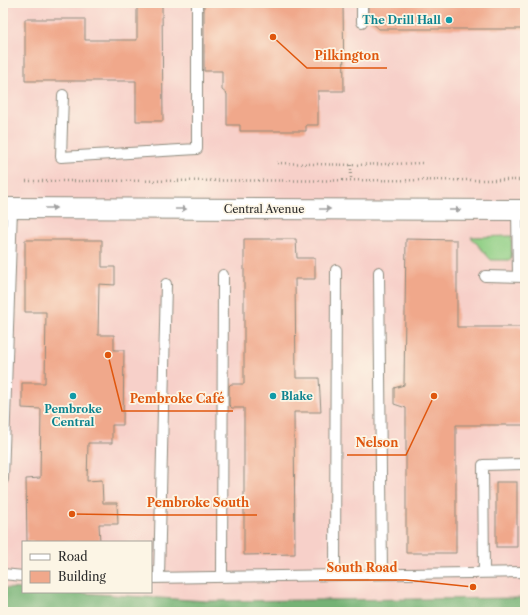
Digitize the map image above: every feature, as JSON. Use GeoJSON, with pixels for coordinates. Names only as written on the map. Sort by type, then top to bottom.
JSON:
{"type":"FeatureCollection","features":[{"type":"Feature","properties":{"kind":"street","name":"Central Avenue"},"geometry":{"type":"LineString","coordinates":[[7,208],[521,210]]}},
{"type":"Feature","properties":{"kind":"lane"},"geometry":{"type":"LineString","coordinates":[[63,95],[61,157],[197,149],[197,3]]}},
{"type":"Feature","properties":{"kind":"lane"},"geometry":{"type":"LineString","coordinates":[[362,3],[362,22]]}},
{"type":"Feature","properties":{"kind":"lane"},"geometry":{"type":"LineString","coordinates":[[3,479],[7,208]]}},
{"type":"Feature","properties":{"kind":"lane"},"geometry":{"type":"LineString","coordinates":[[485,276],[522,276],[521,210]]}},
{"type":"Feature","properties":{"kind":"lane"},"geometry":{"type":"LineString","coordinates":[[335,575],[336,270]]}},
{"type":"Feature","properties":{"kind":"lane"},"geometry":{"type":"LineString","coordinates":[[379,272],[382,574]]}},
{"type":"Feature","properties":{"kind":"lane"},"geometry":{"type":"LineString","coordinates":[[222,576],[223,275]]}},
{"type":"Feature","properties":{"kind":"lane"},"geometry":{"type":"LineString","coordinates":[[166,284],[155,578],[525,572]]}},
{"type":"Feature","properties":{"kind":"lane"},"geometry":{"type":"LineString","coordinates":[[484,572],[483,465],[525,464]]}},
{"type":"Feature","properties":{"kind":"lane"},"geometry":{"type":"LineString","coordinates":[[3,574],[22,576]]}},
{"type":"Feature","properties":{"kind":"path"},"geometry":{"type":"LineString","coordinates":[[277,163],[351,165],[424,163]]}},
{"type":"Feature","properties":{"kind":"path"},"geometry":{"type":"LineString","coordinates":[[351,165],[351,180]]}},
{"type":"Feature","properties":{"kind":"path"},"geometry":{"type":"LineString","coordinates":[[26,181],[525,180]]}},
{"type":"Feature","properties":{"kind":"shaded area"},"geometry":{"type":"Polygon","coordinates":[[[3,3],[525,3],[525,612],[3,612],[3,3]]]}},
{"type":"Feature","properties":{"kind":"green space"},"geometry":{"type":"Polygon","coordinates":[[[512,236],[511,260],[491,260],[471,237],[512,236]]]}},
{"type":"Feature","properties":{"kind":"green space"},"geometry":{"type":"Polygon","coordinates":[[[3,588],[22,589],[22,593],[82,593],[207,601],[525,598],[525,612],[3,612],[3,588]]]}},
{"type":"Feature","properties":{"kind":"building"},"geometry":{"type":"Polygon","coordinates":[[[137,3],[162,3],[163,121],[136,121],[136,81],[25,81],[25,19],[85,19],[85,40],[137,40],[137,3]]]}},
{"type":"Feature","properties":{"kind":"building"},"geometry":{"type":"Polygon","coordinates":[[[204,3],[343,3],[344,91],[318,91],[318,125],[306,125],[306,131],[240,131],[240,125],[227,125],[227,94],[222,90],[222,71],[204,71],[204,3]]]}},
{"type":"Feature","properties":{"kind":"building","name":"The Drill Hall"},"geometry":{"type":"Polygon","coordinates":[[[368,3],[525,3],[525,29],[379,29],[368,19],[368,3]]]}},
{"type":"Feature","properties":{"kind":"building","name":"Blake"},"geometry":{"type":"Polygon","coordinates":[[[244,239],[296,239],[297,258],[315,258],[315,279],[295,279],[296,378],[319,378],[321,412],[294,412],[295,554],[244,555],[244,408],[232,408],[229,405],[229,386],[231,384],[244,384],[244,239]]]}},
{"type":"Feature","properties":{"kind":"building"},"geometry":{"type":"Polygon","coordinates":[[[406,239],[457,240],[457,327],[525,327],[525,425],[456,425],[456,553],[406,553],[406,408],[394,404],[394,388],[404,385],[406,239]]]}},
{"type":"Feature","properties":{"kind":"building"},"geometry":{"type":"Polygon","coordinates":[[[25,240],[102,240],[102,267],[115,267],[115,285],[99,284],[98,335],[114,335],[114,350],[124,350],[123,425],[112,425],[112,443],[88,443],[87,481],[102,480],[103,503],[117,503],[118,524],[99,524],[100,541],[27,541],[26,479],[40,478],[41,409],[22,408],[22,383],[45,383],[46,312],[25,312],[25,240]]]}},
{"type":"Feature","properties":{"kind":"building"},"geometry":{"type":"Polygon","coordinates":[[[496,482],[517,482],[517,547],[496,547],[496,482]]]}},
{"type":"Feature","properties":{"kind":"place","name":"The Drill Hall"},"geometry":{"type":"Point","coordinates":[449,20]}},
{"type":"Feature","properties":{"kind":"place","name":"Pilkington"},"geometry":{"type":"Point","coordinates":[273,37]}},
{"type":"Feature","properties":{"kind":"place","name":"Pembroke Café"},"geometry":{"type":"Point","coordinates":[108,355]}},
{"type":"Feature","properties":{"kind":"place","name":"Pembroke Central"},"geometry":{"type":"Point","coordinates":[73,396]}},
{"type":"Feature","properties":{"kind":"place","name":"Blake"},"geometry":{"type":"Point","coordinates":[273,396]}},
{"type":"Feature","properties":{"kind":"place","name":"Nelson"},"geometry":{"type":"Point","coordinates":[434,396]}},
{"type":"Feature","properties":{"kind":"place","name":"Pembroke South"},"geometry":{"type":"Point","coordinates":[72,514]}},
{"type":"Feature","properties":{"kind":"place","name":"South Road"},"geometry":{"type":"Point","coordinates":[473,587]}}]}
